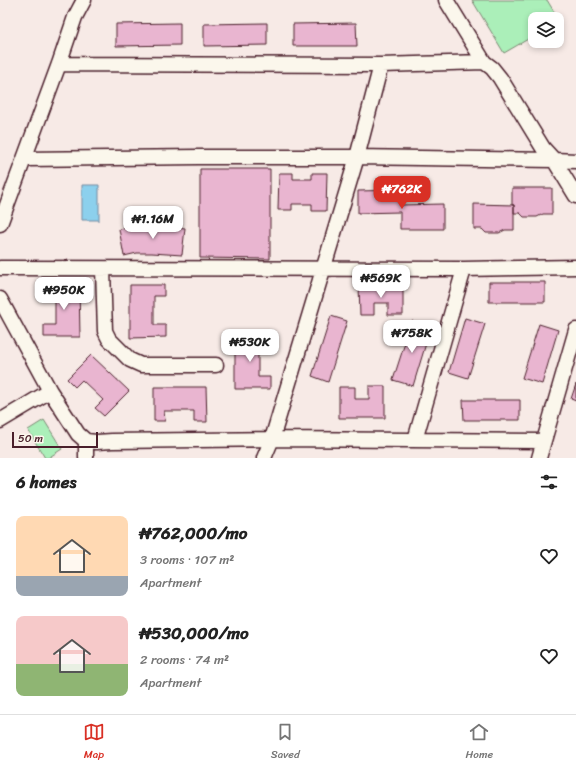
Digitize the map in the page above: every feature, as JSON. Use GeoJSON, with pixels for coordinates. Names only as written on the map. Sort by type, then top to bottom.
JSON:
{"type":"FeatureCollection","features":[{"type":"Feature","properties":{"kind":"street"},"geometry":{"type":"LineString","coordinates":[[0,224],[25,159],[75,17],[84,0]]}},
{"type":"Feature","properties":{"kind":"street"},"geometry":{"type":"LineString","coordinates":[[446,0],[484,62],[492,68],[500,78],[543,148],[554,160],[576,196]]}},
{"type":"Feature","properties":{"kind":"street"},"geometry":{"type":"LineString","coordinates":[[59,64],[381,65],[484,62]]}},
{"type":"Feature","properties":{"kind":"street"},"geometry":{"type":"LineString","coordinates":[[264,458],[272,439],[324,269],[357,157],[381,65]]}},
{"type":"Feature","properties":{"kind":"street"},"geometry":{"type":"LineString","coordinates":[[25,159],[357,157],[576,161]]}},
{"type":"Feature","properties":{"kind":"street"},"geometry":{"type":"LineString","coordinates":[[0,268],[576,268]]}},
{"type":"Feature","properties":{"kind":"street"},"geometry":{"type":"LineString","coordinates":[[103,269],[105,331],[109,339],[130,360],[141,365],[216,365]]}},
{"type":"Feature","properties":{"kind":"street"},"geometry":{"type":"LineString","coordinates":[[414,440],[464,269]]}},
{"type":"Feature","properties":{"kind":"street"},"geometry":{"type":"LineString","coordinates":[[0,299],[50,391],[78,434],[86,441],[272,439],[543,441]]}},
{"type":"Feature","properties":{"kind":"street"},"geometry":{"type":"LineString","coordinates":[[539,458],[576,330]]}},
{"type":"Feature","properties":{"kind":"street"},"geometry":{"type":"LineString","coordinates":[[0,421],[50,391]]}},
{"type":"Feature","properties":{"kind":"street"},"geometry":{"type":"LineString","coordinates":[[86,441],[86,458]]}},
{"type":"Feature","properties":{"kind":"green space"},"geometry":{"type":"Polygon","coordinates":[[[472,0],[547,0],[554,12],[528,12],[528,39],[504,53],[472,0]]]}},
{"type":"Feature","properties":{"kind":"green space"},"geometry":{"type":"Polygon","coordinates":[[[44,420],[62,449],[48,458],[45,458],[28,430],[44,420]]]}},
{"type":"Feature","properties":{"kind":"water"},"geometry":{"type":"Polygon","coordinates":[[[82,185],[99,185],[99,220],[82,220],[82,185]]]}},
{"type":"Feature","properties":{"kind":"building"},"geometry":{"type":"Polygon","coordinates":[[[180,23],[180,45],[116,46],[116,24],[180,23]]]}},
{"type":"Feature","properties":{"kind":"building"},"geometry":{"type":"Polygon","coordinates":[[[267,23],[267,45],[204,46],[204,24],[267,23]]]}},
{"type":"Feature","properties":{"kind":"building"},"geometry":{"type":"Polygon","coordinates":[[[356,23],[357,46],[293,46],[293,24],[356,23]]]}},
{"type":"Feature","properties":{"kind":"building"},"geometry":{"type":"Polygon","coordinates":[[[200,169],[270,169],[270,259],[200,258],[200,169]]]}},
{"type":"Feature","properties":{"kind":"building"},"geometry":{"type":"Polygon","coordinates":[[[279,173],[293,173],[293,179],[312,179],[312,173],[327,173],[326,211],[312,211],[312,204],[292,204],[292,210],[278,210],[279,173]]]}},
{"type":"Feature","properties":{"kind":"building"},"geometry":{"type":"Polygon","coordinates":[[[512,188],[552,188],[552,214],[543,214],[537,217],[524,217],[520,213],[514,213],[514,205],[512,205],[512,188]]]}},
{"type":"Feature","properties":{"kind":"building"},"geometry":{"type":"Polygon","coordinates":[[[400,190],[400,205],[443,204],[443,229],[400,229],[400,212],[358,213],[358,191],[400,190]]]}},
{"type":"Feature","properties":{"kind":"building"},"geometry":{"type":"Polygon","coordinates":[[[474,204],[514,205],[514,230],[505,230],[499,233],[486,233],[482,229],[474,229],[474,204]]]}},
{"type":"Feature","properties":{"kind":"building"},"geometry":{"type":"Polygon","coordinates":[[[143,223],[158,223],[158,225],[185,228],[182,255],[137,253],[124,256],[119,229],[143,226],[143,223]]]}},
{"type":"Feature","properties":{"kind":"building"},"geometry":{"type":"Polygon","coordinates":[[[489,282],[545,282],[545,302],[489,302],[489,282]]]}},
{"type":"Feature","properties":{"kind":"building"},"geometry":{"type":"Polygon","coordinates":[[[79,284],[80,337],[44,337],[44,325],[55,325],[55,296],[45,296],[45,285],[79,284]]]}},
{"type":"Feature","properties":{"kind":"building"},"geometry":{"type":"Polygon","coordinates":[[[130,285],[164,285],[164,296],[154,296],[154,325],[166,325],[166,337],[130,338],[130,285]]]}},
{"type":"Feature","properties":{"kind":"building"},"geometry":{"type":"Polygon","coordinates":[[[403,285],[403,315],[388,315],[388,303],[374,303],[374,315],[360,315],[359,286],[403,285]]]}},
{"type":"Feature","properties":{"kind":"building"},"geometry":{"type":"Polygon","coordinates":[[[331,316],[347,321],[328,382],[312,376],[331,316]]]}},
{"type":"Feature","properties":{"kind":"building"},"geometry":{"type":"Polygon","coordinates":[[[465,318],[485,324],[468,378],[449,372],[465,318]]]}},
{"type":"Feature","properties":{"kind":"building"},"geometry":{"type":"Polygon","coordinates":[[[412,321],[431,327],[413,386],[393,380],[412,321]]]}},
{"type":"Feature","properties":{"kind":"building"},"geometry":{"type":"Polygon","coordinates":[[[539,324],[558,330],[542,384],[522,378],[539,324]]]}},
{"type":"Feature","properties":{"kind":"building"},"geometry":{"type":"Polygon","coordinates":[[[235,336],[268,336],[268,348],[258,348],[258,377],[270,377],[270,389],[235,389],[235,336]]]}},
{"type":"Feature","properties":{"kind":"building"},"geometry":{"type":"Polygon","coordinates":[[[91,355],[129,391],[104,416],[95,408],[103,400],[82,380],[75,387],[67,379],[91,355]]]}},
{"type":"Feature","properties":{"kind":"building"},"geometry":{"type":"Polygon","coordinates":[[[576,384],[576,401],[571,399],[576,384]]]}},
{"type":"Feature","properties":{"kind":"building"},"geometry":{"type":"Polygon","coordinates":[[[369,386],[385,386],[385,418],[339,418],[339,387],[355,387],[355,399],[369,399],[369,386]]]}},
{"type":"Feature","properties":{"kind":"building"},"geometry":{"type":"Polygon","coordinates":[[[154,387],[206,387],[207,422],[194,422],[194,411],[164,411],[165,421],[154,421],[154,387]]]}},
{"type":"Feature","properties":{"kind":"building"},"geometry":{"type":"Polygon","coordinates":[[[463,400],[520,400],[520,420],[464,420],[463,400]]]}}]}
